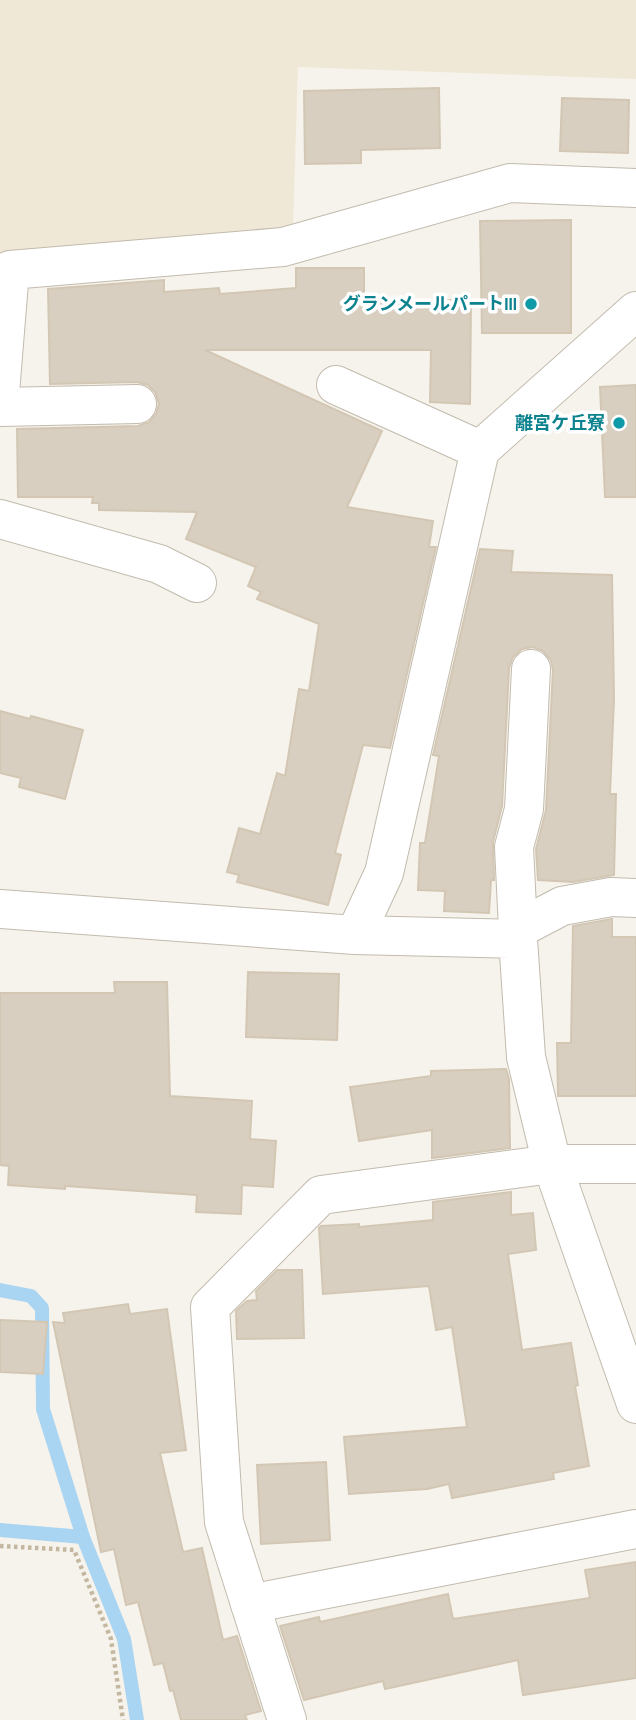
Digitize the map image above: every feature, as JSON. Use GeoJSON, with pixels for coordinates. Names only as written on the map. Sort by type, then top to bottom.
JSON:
{"type":"FeatureCollection","features":[{"type":"Feature","properties":{"kind":"street"},"geometry":{"type":"LineString","coordinates":[[0,393],[10,270],[283,247],[510,183],[636,188]]}},
{"type":"Feature","properties":{"kind":"street"},"geometry":{"type":"LineString","coordinates":[[355,935],[384,873],[480,450],[636,311]]}},
{"type":"Feature","properties":{"kind":"street"},"geometry":{"type":"LineString","coordinates":[[336,385],[480,450]]}},
{"type":"Feature","properties":{"kind":"street"},"geometry":{"type":"LineString","coordinates":[[0,407],[137,404]]}},
{"type":"Feature","properties":{"kind":"street"},"geometry":{"type":"LineString","coordinates":[[0,519],[159,564],[197,583]]}},
{"type":"Feature","properties":{"kind":"street"},"geometry":{"type":"LineString","coordinates":[[531,669],[524,808],[514,847],[526,1057],[552,1164],[636,1404]]}},
{"type":"Feature","properties":{"kind":"street"},"geometry":{"type":"LineString","coordinates":[[0,909],[355,935],[518,934],[562,906],[611,898],[636,898]]}},
{"type":"Feature","properties":{"kind":"street"},"geometry":{"type":"LineString","coordinates":[[287,1720],[225,1522],[210,1307],[321,1195],[552,1164],[636,1164]]}},
{"type":"Feature","properties":{"kind":"street"},"geometry":{"type":"LineString","coordinates":[[250,1604],[636,1529]]}},
{"type":"Feature","properties":{"kind":"path"},"geometry":{"type":"LineString","coordinates":[[0,1546],[74,1550],[111,1639],[123,1720]]}},
{"type":"Feature","properties":{"kind":"shaded area"},"geometry":{"type":"Polygon","coordinates":[[[0,0],[636,0],[636,79],[298,67],[293,226],[0,258],[0,0]]]}},
{"type":"Feature","properties":{"kind":"building"},"geometry":{"type":"Polygon","coordinates":[[[439,88],[440,148],[361,150],[361,163],[305,164],[304,91],[439,88]]]}},
{"type":"Feature","properties":{"kind":"building"},"geometry":{"type":"Polygon","coordinates":[[[562,98],[629,100],[628,153],[560,151],[562,98]]]}},
{"type":"Feature","properties":{"kind":"building","name":"グランメールパートIII"},"geometry":{"type":"Polygon","coordinates":[[[571,220],[571,333],[482,333],[480,221],[571,220]]]}},
{"type":"Feature","properties":{"kind":"building"},"geometry":{"type":"Polygon","coordinates":[[[296,268],[364,268],[364,300],[471,300],[470,404],[430,402],[431,350],[205,350],[382,431],[347,507],[433,521],[429,547],[436,547],[390,748],[363,745],[335,853],[341,855],[328,905],[237,882],[239,875],[227,872],[239,828],[260,834],[277,773],[285,776],[299,689],[309,691],[319,624],[257,599],[261,592],[248,586],[256,567],[186,539],[197,512],[99,510],[99,503],[92,503],[93,497],[18,497],[17,429],[138,426],[149,422],[156,414],[159,404],[155,392],[148,385],[137,382],[50,384],[48,289],[164,280],[164,292],[219,288],[220,294],[296,288],[296,268]]]}},
{"type":"Feature","properties":{"kind":"building","name":"離宮ケ丘寮"},"geometry":{"type":"Polygon","coordinates":[[[636,385],[636,497],[605,497],[600,387],[636,385]]]}},
{"type":"Feature","properties":{"kind":"building"},"geometry":{"type":"Polygon","coordinates":[[[480,549],[513,551],[511,572],[612,575],[614,699],[610,794],[616,794],[614,875],[573,882],[538,880],[536,849],[546,810],[553,670],[551,660],[543,651],[533,647],[522,649],[513,657],[509,668],[502,806],[493,842],[494,880],[491,880],[489,913],[444,911],[445,891],[418,890],[420,843],[425,843],[439,756],[433,755],[480,549]]]}},
{"type":"Feature","properties":{"kind":"building"},"geometry":{"type":"Polygon","coordinates":[[[0,711],[83,730],[65,799],[19,787],[21,778],[0,773],[0,711]]]}},
{"type":"Feature","properties":{"kind":"building"},"geometry":{"type":"Polygon","coordinates":[[[612,919],[612,937],[636,937],[636,1096],[558,1096],[557,1043],[571,1043],[573,926],[612,919]]]}},
{"type":"Feature","properties":{"kind":"building"},"geometry":{"type":"Polygon","coordinates":[[[248,972],[339,974],[337,1040],[246,1037],[248,972]]]}},
{"type":"Feature","properties":{"kind":"building"},"geometry":{"type":"Polygon","coordinates":[[[114,982],[167,982],[170,1096],[252,1101],[250,1139],[276,1141],[273,1187],[242,1185],[241,1214],[196,1212],[197,1195],[8,1185],[9,1166],[0,1165],[0,993],[115,993],[114,982]]]}},
{"type":"Feature","properties":{"kind":"building"},"geometry":{"type":"Polygon","coordinates":[[[506,1069],[509,1079],[510,1148],[432,1158],[432,1130],[359,1141],[350,1087],[431,1076],[431,1071],[506,1069]]]}},
{"type":"Feature","properties":{"kind":"building"},"geometry":{"type":"Polygon","coordinates":[[[511,1192],[511,1215],[533,1213],[536,1250],[508,1254],[522,1350],[571,1343],[578,1385],[575,1386],[589,1466],[553,1473],[554,1479],[452,1498],[449,1484],[427,1489],[349,1494],[344,1437],[467,1427],[452,1327],[436,1330],[429,1286],[323,1294],[319,1228],[433,1220],[433,1202],[511,1192]]]}},
{"type":"Feature","properties":{"kind":"building"},"geometry":{"type":"Polygon","coordinates":[[[277,1270],[302,1270],[304,1338],[237,1339],[236,1311],[247,1301],[257,1300],[256,1291],[277,1270]]]}},
{"type":"Feature","properties":{"kind":"building"},"geometry":{"type":"Polygon","coordinates":[[[128,1304],[130,1314],[167,1309],[186,1450],[160,1453],[183,1552],[202,1548],[223,1640],[237,1636],[261,1711],[245,1715],[247,1720],[181,1720],[163,1663],[154,1665],[138,1602],[126,1605],[114,1549],[101,1552],[53,1322],[65,1323],[63,1313],[128,1304]]]}},
{"type":"Feature","properties":{"kind":"building"},"geometry":{"type":"Polygon","coordinates":[[[0,1320],[47,1322],[43,1374],[0,1372],[0,1320]]]}},
{"type":"Feature","properties":{"kind":"building"},"geometry":{"type":"Polygon","coordinates":[[[326,1462],[330,1540],[261,1544],[257,1465],[326,1462]]]}},
{"type":"Feature","properties":{"kind":"building"},"geometry":{"type":"Polygon","coordinates":[[[636,1562],[636,1678],[523,1695],[518,1660],[385,1689],[383,1681],[304,1700],[280,1626],[319,1617],[320,1622],[448,1594],[453,1619],[590,1598],[585,1570],[636,1562]]]}},
{"type":"Feature","properties":{"kind":"waterway"},"geometry":{"type":"LineString","coordinates":[[0,1290],[31,1296],[42,1308],[43,1409],[83,1537],[124,1639],[137,1720]]}},
{"type":"Feature","properties":{"kind":"waterway"},"geometry":{"type":"LineString","coordinates":[[0,1530],[83,1537]]}},
{"type":"Feature","properties":{"kind":"place","name":"グランメールパートIII"},"geometry":{"type":"Point","coordinates":[531,304]}},
{"type":"Feature","properties":{"kind":"place","name":"離宮ケ丘寮"},"geometry":{"type":"Point","coordinates":[619,423]}}]}
